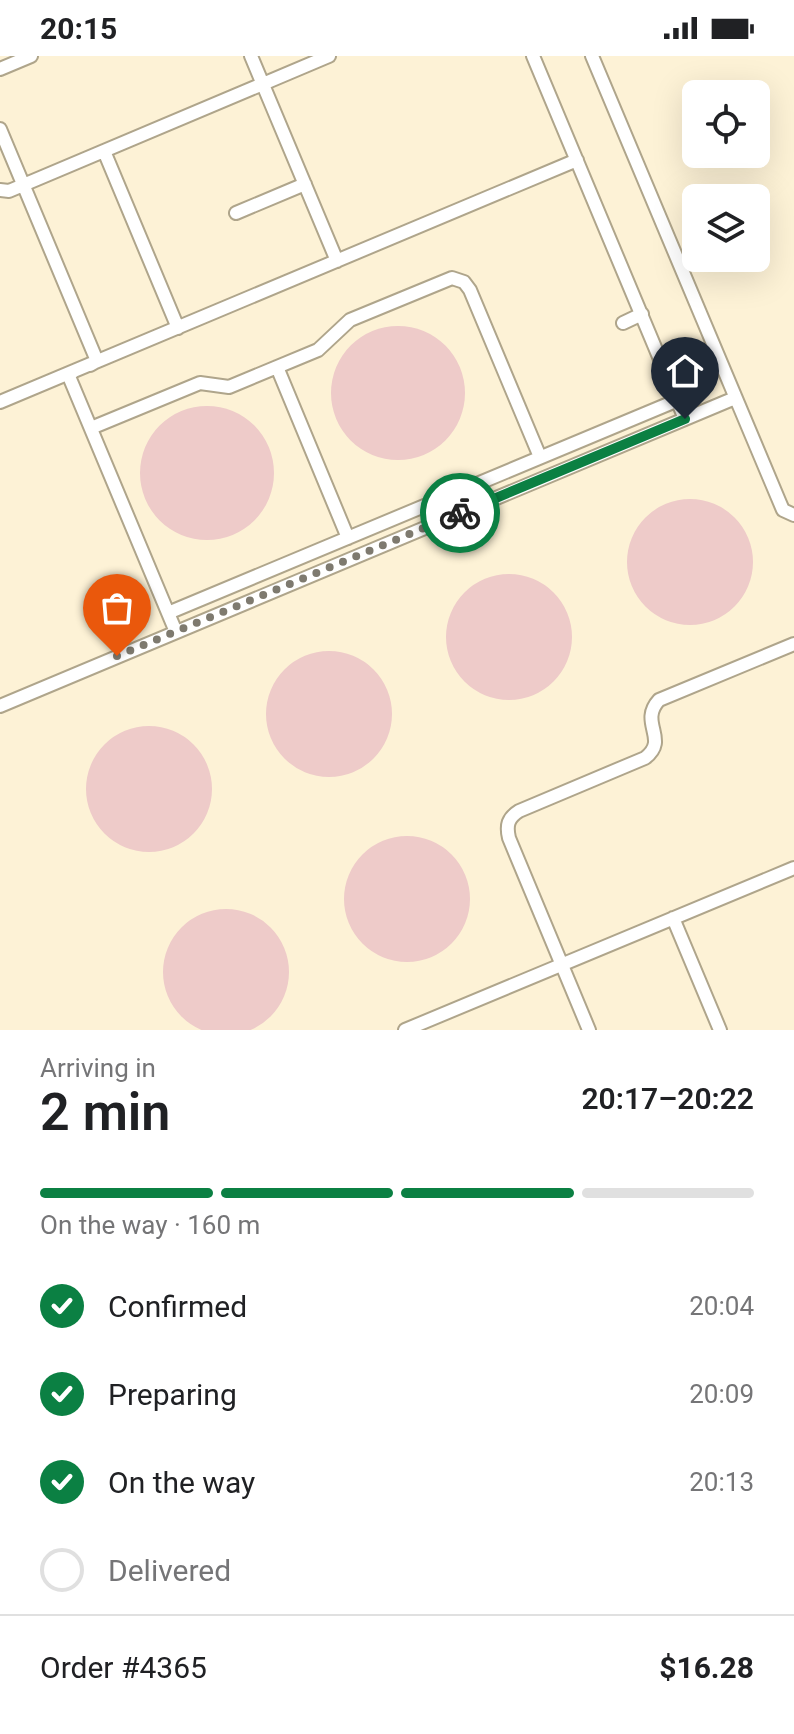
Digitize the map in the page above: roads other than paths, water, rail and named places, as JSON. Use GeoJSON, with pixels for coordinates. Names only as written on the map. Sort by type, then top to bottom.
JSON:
{"type":"FeatureCollection","features":[{"type":"Feature","properties":{"kind":"lane"},"geometry":{"type":"LineString","coordinates":[[0,69],[31,56]]}},
{"type":"Feature","properties":{"kind":"lane"},"geometry":{"type":"LineString","coordinates":[[251,56],[337,261]]}},
{"type":"Feature","properties":{"kind":"lane"},"geometry":{"type":"LineString","coordinates":[[0,190],[9,191],[329,56]]}},
{"type":"Feature","properties":{"kind":"lane"},"geometry":{"type":"LineString","coordinates":[[533,56],[685,419]]}},
{"type":"Feature","properties":{"kind":"lane"},"geometry":{"type":"LineString","coordinates":[[592,56],[783,510],[794,515]]}},
{"type":"Feature","properties":{"kind":"lane"},"geometry":{"type":"LineString","coordinates":[[0,129],[97,361],[68,374],[176,632]]}},
{"type":"Feature","properties":{"kind":"lane"},"geometry":{"type":"LineString","coordinates":[[104,151],[178,328]]}},
{"type":"Feature","properties":{"kind":"lane"},"geometry":{"type":"LineString","coordinates":[[0,402],[577,160]]}},
{"type":"Feature","properties":{"kind":"lane"},"geometry":{"type":"LineString","coordinates":[[236,213],[305,184]]}},
{"type":"Feature","properties":{"kind":"lane"},"geometry":{"type":"LineString","coordinates":[[91,428],[200,383],[229,387],[318,350],[350,320],[456,278],[470,290],[540,457]]}},
{"type":"Feature","properties":{"kind":"lane"},"geometry":{"type":"LineString","coordinates":[[623,323],[642,314]]}},
{"type":"Feature","properties":{"kind":"lane"},"geometry":{"type":"LineString","coordinates":[[277,367],[348,538]]}},
{"type":"Feature","properties":{"kind":"lane"},"geometry":{"type":"LineString","coordinates":[[0,706],[735,398]]}},
{"type":"Feature","properties":{"kind":"lane"},"geometry":{"type":"LineString","coordinates":[[168,613],[678,400]]}},
{"type":"Feature","properties":{"kind":"lane"},"geometry":{"type":"LineString","coordinates":[[589,1030],[509,838],[508,822],[511,816],[645,758],[655,748],[650,716],[659,700],[794,644]]}},
{"type":"Feature","properties":{"kind":"lane"},"geometry":{"type":"LineString","coordinates":[[405,1030],[794,868]]}},
{"type":"Feature","properties":{"kind":"lane"},"geometry":{"type":"LineString","coordinates":[[673,918],[720,1030]]}}]}
